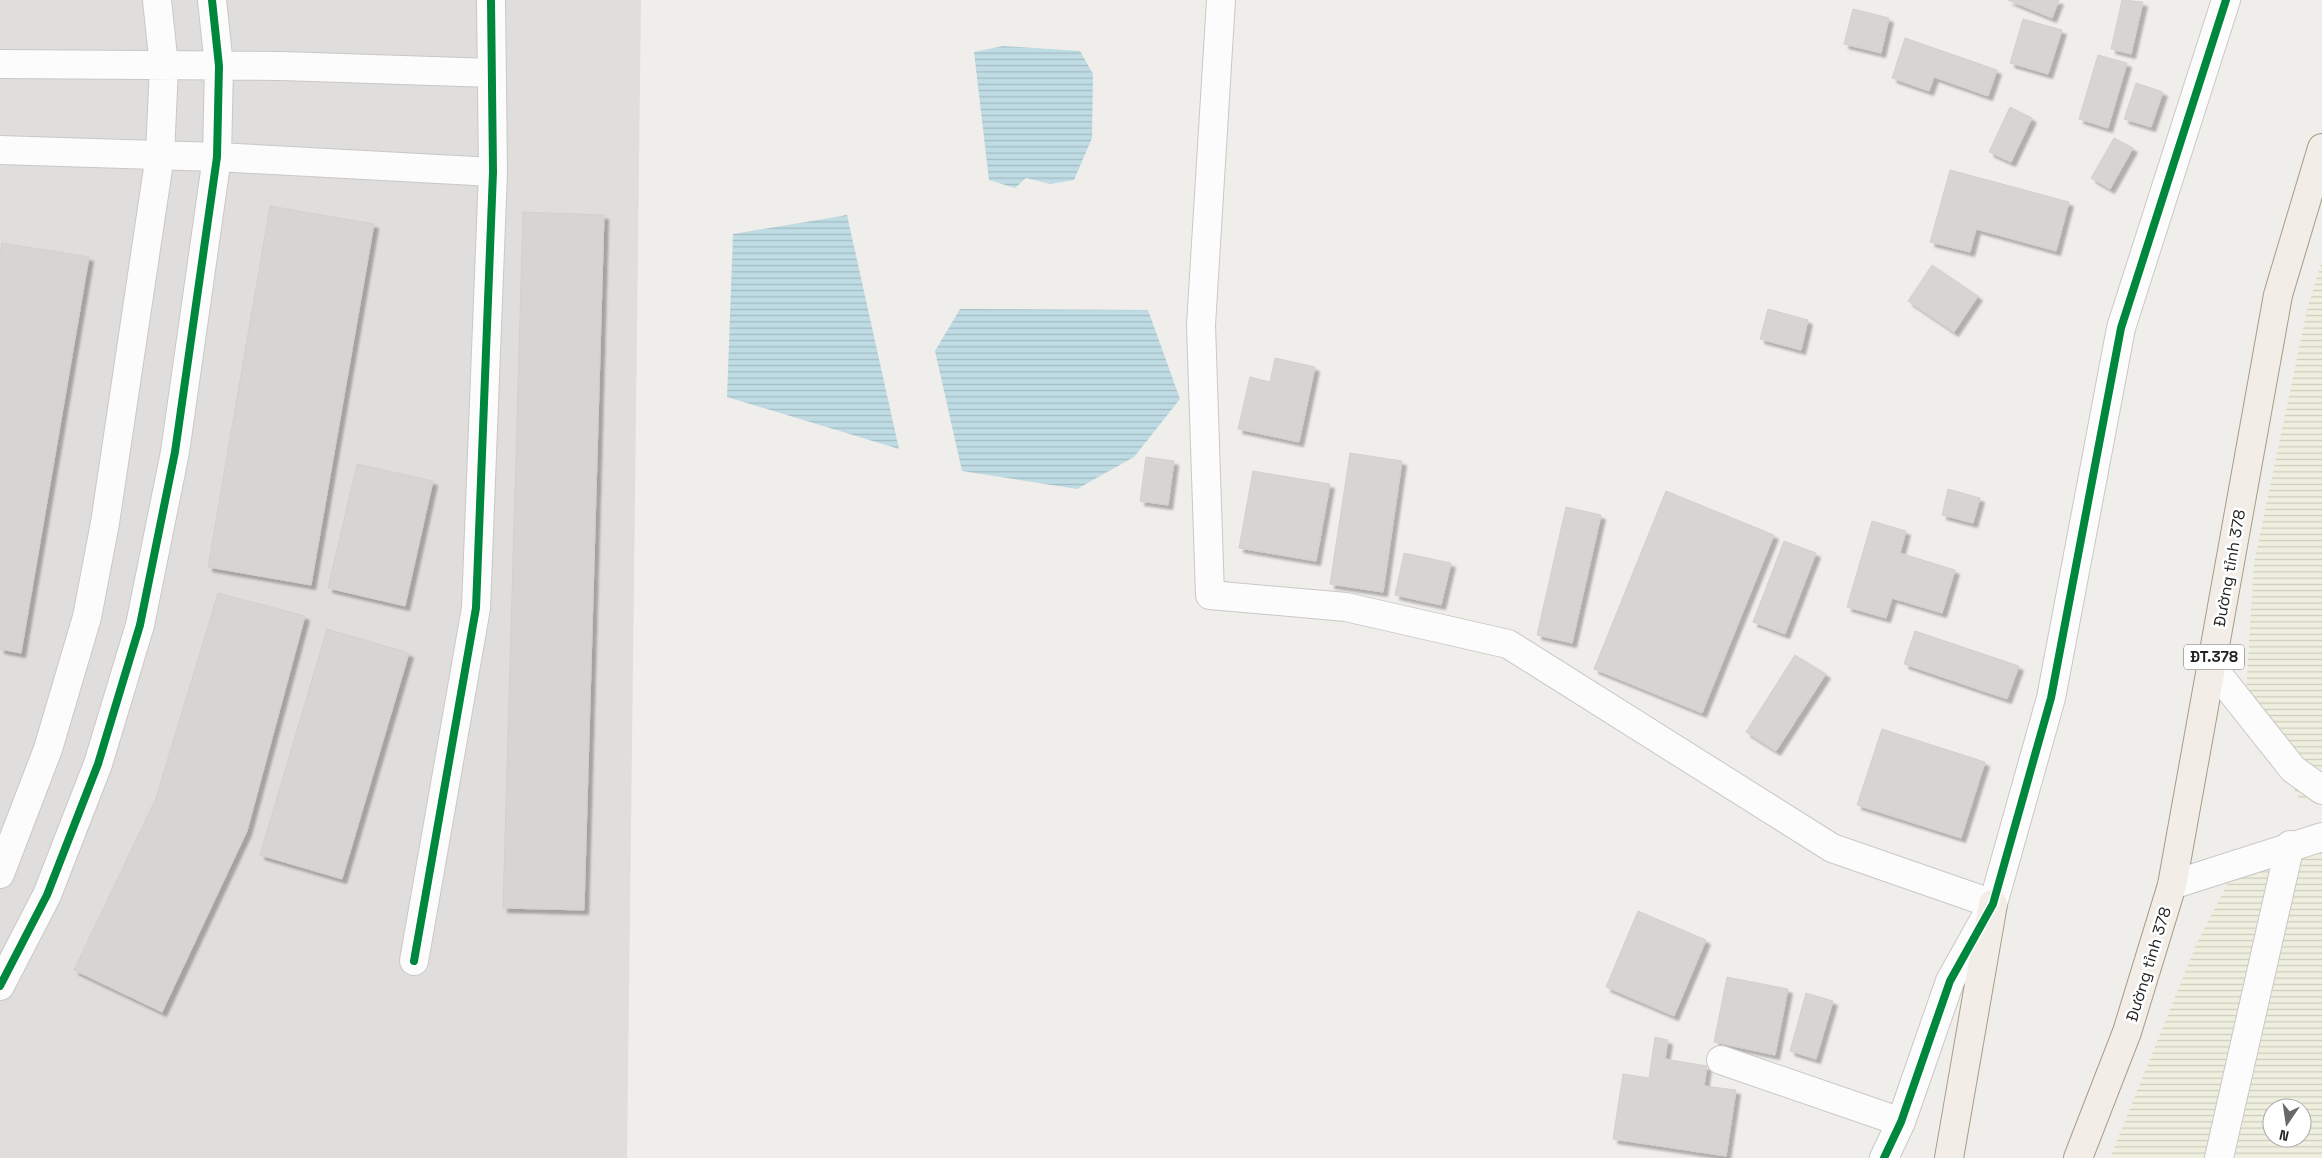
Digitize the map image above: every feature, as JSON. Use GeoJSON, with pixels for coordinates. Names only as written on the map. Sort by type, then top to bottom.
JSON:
{"type":"FeatureCollection","features":[{"type":"Feature","properties":{"kind":"main road","name":"Đường tỉnh 378"},"geometry":{"type":"LineString","coordinates":[[2078,1158],[2127,1032],[2172,885],[2278,295],[2322,148]]}},
{"type":"Feature","properties":{"kind":"main road"},"geometry":{"type":"LineString","coordinates":[[1949,1158],[1993,904]]}},
{"type":"Feature","properties":{"kind":"street"},"geometry":{"type":"LineString","coordinates":[[0,874],[48,749],[87,617],[111,484],[160,155],[164,66],[157,0]]}},
{"type":"Feature","properties":{"kind":"street"},"geometry":{"type":"LineString","coordinates":[[0,986],[48,895],[98,764],[140,625],[176,452],[217,157],[219,66],[212,0]]}},
{"type":"Feature","properties":{"kind":"street"},"geometry":{"type":"LineString","coordinates":[[414,961],[476,608],[493,172],[491,0]]}},
{"type":"Feature","properties":{"kind":"street"},"geometry":{"type":"LineString","coordinates":[[1221,0],[1201,325],[1210,595],[1346,607],[1508,644],[1832,848],[1993,904]]}},
{"type":"Feature","properties":{"kind":"street"},"geometry":{"type":"LineString","coordinates":[[1884,1158],[1901,1122],[1950,981],[1993,904],[2051,698],[2121,328],[2226,0]]}},
{"type":"Feature","properties":{"kind":"street"},"geometry":{"type":"LineString","coordinates":[[0,64],[219,66],[492,73]]}},
{"type":"Feature","properties":{"kind":"street"},"geometry":{"type":"LineString","coordinates":[[0,150],[217,157],[493,172]]}},
{"type":"Feature","properties":{"kind":"street"},"geometry":{"type":"LineString","coordinates":[[2212,667],[2293,769],[2322,790]]}},
{"type":"Feature","properties":{"kind":"street"},"geometry":{"type":"LineString","coordinates":[[2172,885],[2290,845],[2322,837]]}},
{"type":"Feature","properties":{"kind":"street"},"geometry":{"type":"LineString","coordinates":[[2219,1158],[2290,845]]}},
{"type":"Feature","properties":{"kind":"street"},"geometry":{"type":"LineString","coordinates":[[1721,1060],[1901,1122]]}},
{"type":"Feature","properties":{"kind":"shaded area"},"geometry":{"type":"Polygon","coordinates":[[[0,0],[641,0],[627,1158],[0,1158],[0,0]]]}},
{"type":"Feature","properties":{"kind":"green space"},"geometry":{"type":"Polygon","coordinates":[[[2322,261],[2322,805],[2298,797],[2246,692],[2254,563],[2307,310],[2322,261]]]}},
{"type":"Feature","properties":{"kind":"green space"},"geometry":{"type":"Polygon","coordinates":[[[2322,841],[2322,1158],[2110,1158],[2196,945],[2231,877],[2322,841]]]}},
{"type":"Feature","properties":{"kind":"water"},"geometry":{"type":"Polygon","coordinates":[[[1003,46],[1080,51],[1093,74],[1092,138],[1074,180],[1050,184],[1026,178],[1015,188],[989,180],[974,52],[1003,46]]]}},
{"type":"Feature","properties":{"kind":"water"},"geometry":{"type":"Polygon","coordinates":[[[847,215],[899,449],[727,397],[733,234],[847,215]]]}},
{"type":"Feature","properties":{"kind":"water"},"geometry":{"type":"Polygon","coordinates":[[[960,309],[1148,310],[1180,399],[1134,457],[1077,489],[962,471],[935,351],[960,309]]]}},
{"type":"Feature","properties":{"kind":"building"},"geometry":{"type":"Polygon","coordinates":[[[2008,0],[2059,0],[2052,18],[2008,0]]]}},
{"type":"Feature","properties":{"kind":"building"},"geometry":{"type":"Polygon","coordinates":[[[2122,0],[2143,2],[2131,54],[2111,49],[2122,0]]]}},
{"type":"Feature","properties":{"kind":"building"},"geometry":{"type":"Polygon","coordinates":[[[1853,9],[1889,18],[1881,53],[1844,44],[1853,9]]]}},
{"type":"Feature","properties":{"kind":"building"},"geometry":{"type":"Polygon","coordinates":[[[2023,19],[2062,30],[2048,74],[2010,63],[2023,19]]]}},
{"type":"Feature","properties":{"kind":"building"},"geometry":{"type":"Polygon","coordinates":[[[1905,38],[1997,70],[1988,96],[1934,77],[1929,91],[1892,78],[1905,38]]]}},
{"type":"Feature","properties":{"kind":"building"},"geometry":{"type":"Polygon","coordinates":[[[2098,55],[2127,63],[2108,128],[2079,119],[2098,55]]]}},
{"type":"Feature","properties":{"kind":"building"},"geometry":{"type":"Polygon","coordinates":[[[2136,83],[2163,92],[2151,127],[2124,119],[2136,83]]]}},
{"type":"Feature","properties":{"kind":"building"},"geometry":{"type":"Polygon","coordinates":[[[2010,107],[2032,118],[2011,162],[1989,152],[2010,107]]]}},
{"type":"Feature","properties":{"kind":"building"},"geometry":{"type":"Polygon","coordinates":[[[2114,138],[2133,148],[2110,189],[2091,178],[2114,138]]]}},
{"type":"Feature","properties":{"kind":"building"},"geometry":{"type":"Polygon","coordinates":[[[1950,170],[2069,202],[2056,251],[1976,229],[1970,252],[1930,242],[1950,170]]]}},
{"type":"Feature","properties":{"kind":"building"},"geometry":{"type":"Polygon","coordinates":[[[270,206],[374,224],[311,585],[208,567],[270,206]]]}},
{"type":"Feature","properties":{"kind":"building"},"geometry":{"type":"Polygon","coordinates":[[[523,212],[604,215],[584,910],[503,908],[523,212]]]}},
{"type":"Feature","properties":{"kind":"building"},"geometry":{"type":"Polygon","coordinates":[[[2,243],[89,257],[21,653],[0,649],[0,256],[2,243]]]}},
{"type":"Feature","properties":{"kind":"building"},"geometry":{"type":"Polygon","coordinates":[[[1932,265],[1978,296],[1954,332],[1908,301],[1932,265]]]}},
{"type":"Feature","properties":{"kind":"building"},"geometry":{"type":"Polygon","coordinates":[[[1768,309],[1808,320],[1801,350],[1760,339],[1768,309]]]}},
{"type":"Feature","properties":{"kind":"building"},"geometry":{"type":"Polygon","coordinates":[[[1275,358],[1315,367],[1299,442],[1238,429],[1250,377],[1270,382],[1275,358]]]}},
{"type":"Feature","properties":{"kind":"building"},"geometry":{"type":"Polygon","coordinates":[[[1350,453],[1402,461],[1383,592],[1330,584],[1350,453]]]}},
{"type":"Feature","properties":{"kind":"building"},"geometry":{"type":"Polygon","coordinates":[[[1146,457],[1174,461],[1168,505],[1140,501],[1146,457]]]}},
{"type":"Feature","properties":{"kind":"building"},"geometry":{"type":"Polygon","coordinates":[[[357,464],[433,481],[405,606],[328,588],[357,464]]]}},
{"type":"Feature","properties":{"kind":"building"},"geometry":{"type":"Polygon","coordinates":[[[1253,471],[1330,484],[1316,561],[1239,548],[1253,471]]]}},
{"type":"Feature","properties":{"kind":"building"},"geometry":{"type":"Polygon","coordinates":[[[1948,489],[1980,498],[1973,523],[1942,515],[1948,489]]]}},
{"type":"Feature","properties":{"kind":"building"},"geometry":{"type":"Polygon","coordinates":[[[1666,491],[1774,535],[1702,713],[1594,669],[1666,491]]]}},
{"type":"Feature","properties":{"kind":"building"},"geometry":{"type":"Polygon","coordinates":[[[1566,507],[1601,515],[1572,643],[1537,635],[1566,507]]]}},
{"type":"Feature","properties":{"kind":"building"},"geometry":{"type":"Polygon","coordinates":[[[1872,521],[1906,531],[1900,553],[1955,570],[1942,613],[1892,598],[1886,618],[1847,607],[1872,521]]]}},
{"type":"Feature","properties":{"kind":"building"},"geometry":{"type":"Polygon","coordinates":[[[1784,541],[1816,553],[1785,634],[1753,622],[1784,541]]]}},
{"type":"Feature","properties":{"kind":"building"},"geometry":{"type":"Polygon","coordinates":[[[1404,553],[1451,563],[1441,605],[1395,595],[1404,553]]]}},
{"type":"Feature","properties":{"kind":"building"},"geometry":{"type":"Polygon","coordinates":[[[218,593],[305,616],[247,831],[162,1012],[74,970],[156,798],[218,593]]]}},
{"type":"Feature","properties":{"kind":"building"},"geometry":{"type":"Polygon","coordinates":[[[327,629],[409,653],[342,879],[260,855],[327,629]]]}},
{"type":"Feature","properties":{"kind":"building"},"geometry":{"type":"Polygon","coordinates":[[[1915,631],[2019,666],[2007,699],[1904,664],[1915,631]]]}},
{"type":"Feature","properties":{"kind":"building"},"geometry":{"type":"Polygon","coordinates":[[[1795,655],[1826,674],[1776,751],[1746,732],[1795,655]]]}},
{"type":"Feature","properties":{"kind":"building"},"geometry":{"type":"Polygon","coordinates":[[[1882,729],[1985,762],[1961,838],[1857,805],[1882,729]]]}},
{"type":"Feature","properties":{"kind":"building"},"geometry":{"type":"Polygon","coordinates":[[[1638,911],[1706,940],[1674,1016],[1606,987],[1638,911]]]}},
{"type":"Feature","properties":{"kind":"building"},"geometry":{"type":"Polygon","coordinates":[[[1727,977],[1788,989],[1775,1055],[1714,1042],[1727,977]]]}},
{"type":"Feature","properties":{"kind":"building"},"geometry":{"type":"Polygon","coordinates":[[[1806,993],[1833,1001],[1816,1059],[1790,1051],[1806,993]]]}},
{"type":"Feature","properties":{"kind":"building"},"geometry":{"type":"Polygon","coordinates":[[[1655,1037],[1668,1040],[1665,1059],[1707,1066],[1704,1086],[1736,1090],[1726,1156],[1613,1139],[1623,1074],[1649,1078],[1655,1037]]]}},
{"type":"Feature","properties":{"kind":"cycle path"},"geometry":{"type":"LineString","coordinates":[[0,986],[47,895],[98,764],[140,625],[175,452],[217,157],[219,66],[212,0]]}},
{"type":"Feature","properties":{"kind":"cycle path"},"geometry":{"type":"LineString","coordinates":[[414,961],[476,608],[493,172],[491,0]]}},
{"type":"Feature","properties":{"kind":"cycle path"},"geometry":{"type":"LineString","coordinates":[[1884,1158],[1901,1122],[1950,981],[1993,904],[2051,698],[2121,328],[2226,0]]}}]}
